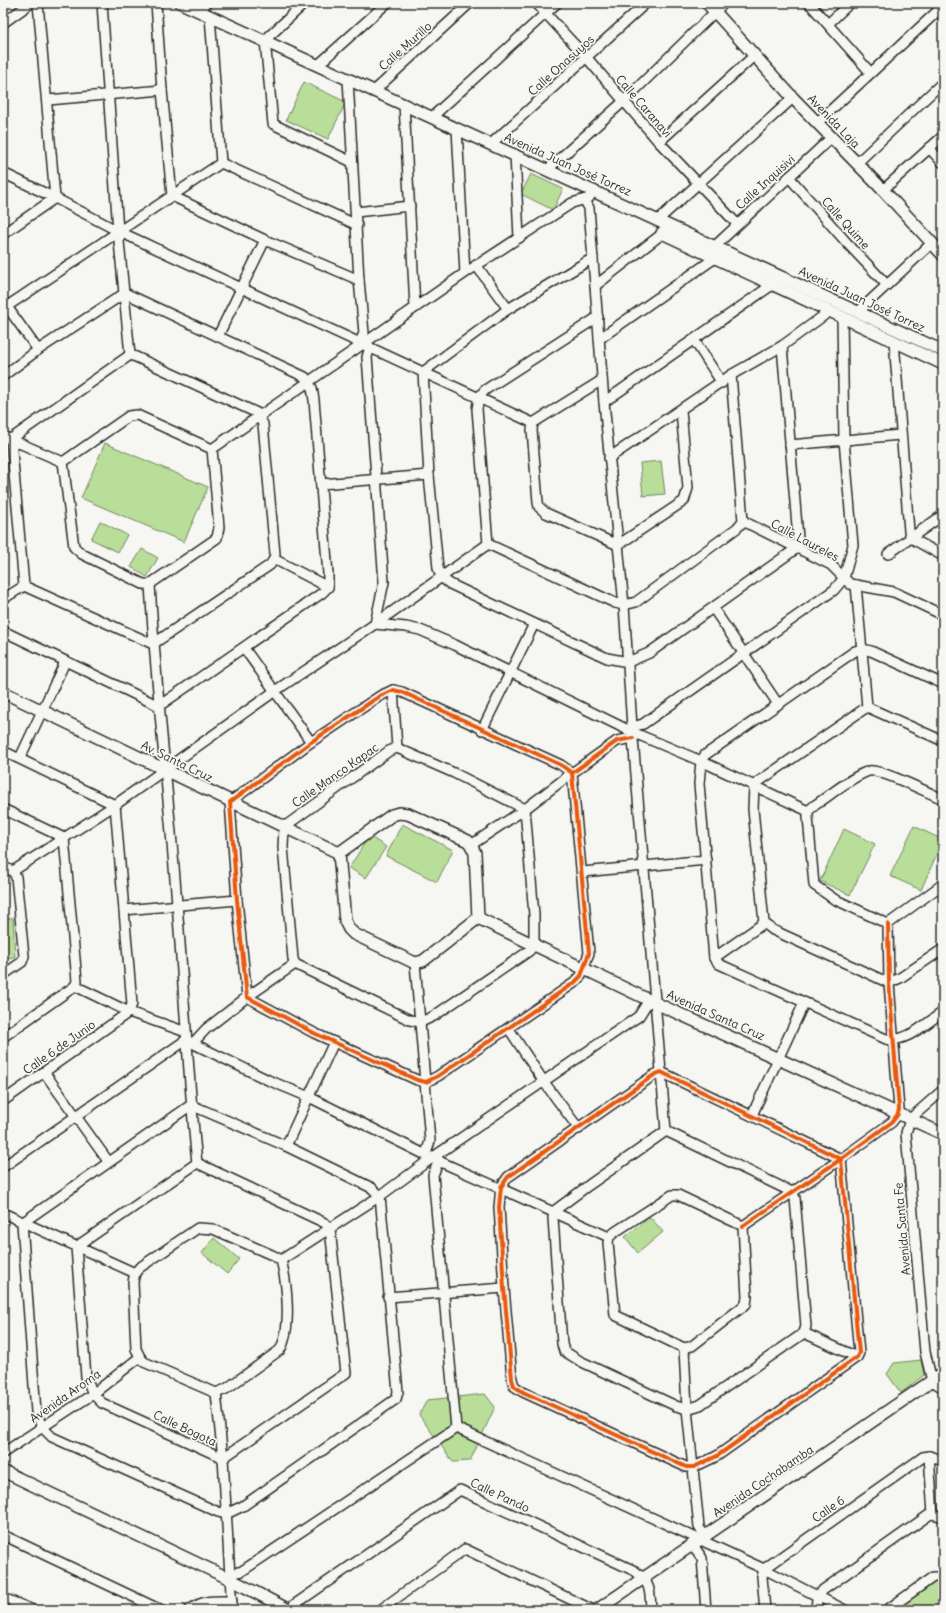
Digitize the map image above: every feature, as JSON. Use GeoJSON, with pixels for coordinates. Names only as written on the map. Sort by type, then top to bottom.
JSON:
{"type":"FeatureCollection","features":[{"type":"Feature","properties":{"kind":"street"},"geometry":{"type":"LineString","coordinates":[[3,23],[31,3]]}},
{"type":"Feature","properties":{"kind":"street"},"geometry":{"type":"LineString","coordinates":[[38,3],[48,100],[55,198]]}},
{"type":"Feature","properties":{"kind":"street"},"geometry":{"type":"LineString","coordinates":[[102,3],[118,231],[130,355]]}},
{"type":"Feature","properties":{"kind":"street"},"geometry":{"type":"LineString","coordinates":[[156,3],[162,90],[172,196]]}},
{"type":"Feature","properties":{"kind":"street","name":"Avenida Juan José Torrez"},"geometry":{"type":"LineString","coordinates":[[181,3],[203,7],[210,16],[658,220],[667,230],[715,246],[943,350]]}},
{"type":"Feature","properties":{"kind":"street"},"geometry":{"type":"LineString","coordinates":[[306,3],[265,40],[273,124],[352,162]]}},
{"type":"Feature","properties":{"kind":"street"},"geometry":{"type":"LineString","coordinates":[[318,65],[387,3]]}},
{"type":"Feature","properties":{"kind":"street","name":"Calle Caranavi"},"geometry":{"type":"LineString","coordinates":[[536,3],[587,58],[659,142],[737,224]]}},
{"type":"Feature","properties":{"kind":"street"},"geometry":{"type":"LineString","coordinates":[[432,117],[557,3]]}},
{"type":"Feature","properties":{"kind":"street","name":"Calle Onasuyos"},"geometry":{"type":"LineString","coordinates":[[491,144],[646,3]]}},
{"type":"Feature","properties":{"kind":"street","name":"Avenida Laja"},"geometry":{"type":"LineString","coordinates":[[707,3],[793,98],[883,190],[943,256]]}},
{"type":"Feature","properties":{"kind":"street"},"geometry":{"type":"LineString","coordinates":[[548,170],[624,101],[724,3]]}},
{"type":"Feature","properties":{"kind":"street"},"geometry":{"type":"LineString","coordinates":[[809,3],[870,72]]}},
{"type":"Feature","properties":{"kind":"street"},"geometry":{"type":"LineString","coordinates":[[828,24],[850,3]]}},
{"type":"Feature","properties":{"kind":"street","name":"Calle Murillo"},"geometry":{"type":"LineString","coordinates":[[374,91],[464,5]]}},
{"type":"Feature","properties":{"kind":"street"},"geometry":{"type":"LineString","coordinates":[[818,122],[870,72],[942,9]]}},
{"type":"Feature","properties":{"kind":"street"},"geometry":{"type":"LineString","coordinates":[[210,16],[221,163]]}},
{"type":"Feature","properties":{"kind":"street"},"geometry":{"type":"LineString","coordinates":[[659,142],[755,55]]}},
{"type":"Feature","properties":{"kind":"street"},"geometry":{"type":"LineString","coordinates":[[348,79],[359,280],[367,357],[375,481],[384,582],[375,624]]}},
{"type":"Feature","properties":{"kind":"street"},"geometry":{"type":"LineString","coordinates":[[857,163],[943,82]]}},
{"type":"Feature","properties":{"kind":"street"},"geometry":{"type":"LineString","coordinates":[[48,100],[162,90]]}},
{"type":"Feature","properties":{"kind":"street"},"geometry":{"type":"LineString","coordinates":[[658,220],[793,98]]}},
{"type":"Feature","properties":{"kind":"street"},"geometry":{"type":"LineString","coordinates":[[404,104],[415,307]]}},
{"type":"Feature","properties":{"kind":"street"},"geometry":{"type":"LineString","coordinates":[[457,128],[465,272]]}},
{"type":"Feature","properties":{"kind":"street"},"geometry":{"type":"LineString","coordinates":[[883,190],[943,136]]}},
{"type":"Feature","properties":{"kind":"street","name":"Calle Inquisivi"},"geometry":{"type":"LineString","coordinates":[[715,246],[832,137]]}},
{"type":"Feature","properties":{"kind":"street"},"geometry":{"type":"LineString","coordinates":[[929,148],[943,163]]}},
{"type":"Feature","properties":{"kind":"street"},"geometry":{"type":"LineString","coordinates":[[515,154],[519,238]]}},
{"type":"Feature","properties":{"kind":"street"},"geometry":{"type":"LineString","coordinates":[[38,350],[4,305],[221,163]]}},
{"type":"Feature","properties":{"kind":"street"},"geometry":{"type":"LineString","coordinates":[[221,163],[357,225]]}},
{"type":"Feature","properties":{"kind":"street"},"geometry":{"type":"LineString","coordinates":[[3,173],[118,231],[533,423]]}},
{"type":"Feature","properties":{"kind":"street","name":"Calle Quime"},"geometry":{"type":"LineString","coordinates":[[789,177],[847,243],[887,285]]}},
{"type":"Feature","properties":{"kind":"street"},"geometry":{"type":"LineString","coordinates":[[212,449],[365,344],[465,272],[572,204],[585,201],[589,198],[593,190]]}},
{"type":"Feature","properties":{"kind":"street"},"geometry":{"type":"LineString","coordinates":[[172,196],[266,240],[359,280]]}},
{"type":"Feature","properties":{"kind":"street"},"geometry":{"type":"LineString","coordinates":[[3,234],[55,198]]}},
{"type":"Feature","properties":{"kind":"street"},"geometry":{"type":"LineString","coordinates":[[585,201],[589,208],[602,380],[624,605],[632,732],[644,867],[653,1001],[666,1131]]}},
{"type":"Feature","properties":{"kind":"street"},"geometry":{"type":"LineString","coordinates":[[356,212],[410,206]]}},
{"type":"Feature","properties":{"kind":"street"},"geometry":{"type":"LineString","coordinates":[[595,286],[667,230],[715,258],[943,364]]}},
{"type":"Feature","properties":{"kind":"street"},"geometry":{"type":"LineString","coordinates":[[218,336],[266,240]]}},
{"type":"Feature","properties":{"kind":"street"},"geometry":{"type":"LineString","coordinates":[[858,312],[932,243]]}},
{"type":"Feature","properties":{"kind":"street"},"geometry":{"type":"LineString","coordinates":[[423,372],[508,309],[593,258]]}},
{"type":"Feature","properties":{"kind":"street"},"geometry":{"type":"LineString","coordinates":[[599,339],[715,258]]}},
{"type":"Feature","properties":{"kind":"street"},"geometry":{"type":"LineString","coordinates":[[476,266],[508,309]]}},
{"type":"Feature","properties":{"kind":"street"},"geometry":{"type":"LineString","coordinates":[[604,402],[772,285]]}},
{"type":"Feature","properties":{"kind":"street"},"geometry":{"type":"LineString","coordinates":[[125,293],[305,377],[309,381],[314,400],[321,484],[328,587],[322,593],[244,648],[159,706]]}},
{"type":"Feature","properties":{"kind":"street"},"geometry":{"type":"LineString","coordinates":[[3,376],[38,350],[125,293]]}},
{"type":"Feature","properties":{"kind":"street"},"geometry":{"type":"LineString","coordinates":[[609,458],[731,375],[782,346],[830,311]]}},
{"type":"Feature","properties":{"kind":"street"},"geometry":{"type":"LineString","coordinates":[[488,544],[477,410],[479,398],[485,390],[598,317]]}},
{"type":"Feature","properties":{"kind":"street"},"geometry":{"type":"LineString","coordinates":[[471,845],[525,809],[617,741],[834,590],[844,578],[853,545],[844,440],[842,317]]}},
{"type":"Feature","properties":{"kind":"street"},"geometry":{"type":"LineString","coordinates":[[694,340],[722,382]]}},
{"type":"Feature","properties":{"kind":"street"},"geometry":{"type":"LineString","coordinates":[[894,341],[907,522],[911,538],[943,556]]}},
{"type":"Feature","properties":{"kind":"street"},"geometry":{"type":"LineString","coordinates":[[423,372],[429,476],[438,568],[441,577],[450,584],[607,658],[628,662],[649,654],[797,548],[798,538],[782,346]]}},
{"type":"Feature","properties":{"kind":"street"},"geometry":{"type":"LineString","coordinates":[[130,355],[235,403],[260,417],[263,424],[274,559],[270,565],[153,644]]}},
{"type":"Feature","properties":{"kind":"street"},"geometry":{"type":"LineString","coordinates":[[7,438],[130,355]]}},
{"type":"Feature","properties":{"kind":"street"},"geometry":{"type":"LineString","coordinates":[[488,544],[624,605],[636,602],[737,528],[743,521],[731,375]]}},
{"type":"Feature","properties":{"kind":"street"},"geometry":{"type":"LineString","coordinates":[[602,380],[533,423],[532,430],[539,507],[546,513],[618,546]]}},
{"type":"Feature","properties":{"kind":"street"},"geometry":{"type":"LineString","coordinates":[[618,546],[684,501],[687,496],[688,488],[681,410]]}},
{"type":"Feature","properties":{"kind":"street"},"geometry":{"type":"LineString","coordinates":[[63,462],[129,416],[137,415],[212,449]]}},
{"type":"Feature","properties":{"kind":"street"},"geometry":{"type":"LineString","coordinates":[[790,445],[900,435]]}},
{"type":"Feature","properties":{"kind":"street"},"geometry":{"type":"LineString","coordinates":[[7,438],[63,462]]}},
{"type":"Feature","properties":{"kind":"street"},"geometry":{"type":"LineString","coordinates":[[7,438],[24,586]]}},
{"type":"Feature","properties":{"kind":"street"},"geometry":{"type":"LineString","coordinates":[[63,462],[74,547],[82,554],[143,584],[150,584],[217,538],[220,527],[212,449]]}},
{"type":"Feature","properties":{"kind":"street"},"geometry":{"type":"LineString","coordinates":[[321,484],[429,476]]}},
{"type":"Feature","properties":{"kind":"street"},"geometry":{"type":"LineString","coordinates":[[888,554],[943,515]]}},
{"type":"Feature","properties":{"kind":"street","name":"Calle Laureles"},"geometry":{"type":"LineString","coordinates":[[743,521],[831,565],[850,584],[894,592],[943,615]]}},
{"type":"Feature","properties":{"kind":"street"},"geometry":{"type":"LineString","coordinates":[[13,871],[115,805],[275,691],[375,624],[488,544]]}},
{"type":"Feature","properties":{"kind":"street"},"geometry":{"type":"LineString","coordinates":[[274,559],[328,587]]}},
{"type":"Feature","properties":{"kind":"street"},"geometry":{"type":"LineString","coordinates":[[150,584],[153,644],[166,769],[188,1038],[191,1105],[197,1163]]}},
{"type":"Feature","properties":{"kind":"street"},"geometry":{"type":"LineString","coordinates":[[3,599],[24,586]]}},
{"type":"Feature","properties":{"kind":"street"},"geometry":{"type":"LineString","coordinates":[[24,586],[153,644]]}},
{"type":"Feature","properties":{"kind":"street"},"geometry":{"type":"LineString","coordinates":[[856,586],[867,707]]}},
{"type":"Feature","properties":{"kind":"street"},"geometry":{"type":"LineString","coordinates":[[713,608],[778,704]]}},
{"type":"Feature","properties":{"kind":"street"},"geometry":{"type":"LineString","coordinates":[[375,624],[420,630],[455,645],[632,732],[701,761],[808,812]]}},
{"type":"Feature","properties":{"kind":"street"},"geometry":{"type":"LineString","coordinates":[[482,730],[534,624]]}},
{"type":"Feature","properties":{"kind":"street"},"geometry":{"type":"LineString","coordinates":[[3,631],[159,706]]}},
{"type":"Feature","properties":{"kind":"street"},"geometry":{"type":"LineString","coordinates":[[244,648],[311,742]]}},
{"type":"Feature","properties":{"kind":"street"},"geometry":{"type":"LineString","coordinates":[[943,684],[862,649],[848,655],[711,749],[701,761],[699,784],[714,958],[719,964],[878,1037],[894,1041],[911,1033],[943,1012]]}},
{"type":"Feature","properties":{"kind":"street"},"geometry":{"type":"LineString","coordinates":[[20,758],[65,662]]}},
{"type":"Feature","properties":{"kind":"street"},"geometry":{"type":"LineString","coordinates":[[393,690],[396,748]]}},
{"type":"Feature","properties":{"kind":"street"},"geometry":{"type":"LineString","coordinates":[[393,690],[561,765],[572,773],[583,872],[589,953],[585,969],[581,976],[574,983],[509,1029],[438,1076],[426,1082],[417,1080],[334,1042],[248,997],[246,992],[237,900],[230,802],[311,742],[380,696],[393,690]]}},
{"type":"Feature","properties":{"kind":"street","name":"Av. Santa Cruz"},"geometry":{"type":"LineString","coordinates":[[3,692],[339,853]]}},
{"type":"Feature","properties":{"kind":"street"},"geometry":{"type":"LineString","coordinates":[[867,707],[943,742]]}},
{"type":"Feature","properties":{"kind":"street"},"geometry":{"type":"LineString","coordinates":[[867,707],[758,782],[754,787],[753,809],[764,923],[773,930],[889,983],[900,978],[943,949]]}},
{"type":"Feature","properties":{"kind":"street","name":"Calle Manco Kapac"},"geometry":{"type":"LineString","coordinates":[[284,827],[396,748],[454,773],[525,809]]}},
{"type":"Feature","properties":{"kind":"street"},"geometry":{"type":"LineString","coordinates":[[3,751],[115,805]]}},
{"type":"Feature","properties":{"kind":"street"},"geometry":{"type":"LineString","coordinates":[[888,924],[834,899],[814,885],[808,812],[815,805],[871,770],[883,773],[943,799]]}},
{"type":"Feature","properties":{"kind":"street"},"geometry":{"type":"LineString","coordinates":[[115,805],[132,1004],[129,1012]]}},
{"type":"Feature","properties":{"kind":"street"},"geometry":{"type":"LineString","coordinates":[[3,809],[64,838]]}},
{"type":"Feature","properties":{"kind":"street"},"geometry":{"type":"LineString","coordinates":[[284,827],[283,847],[293,959],[295,964],[410,1020],[421,1022],[434,1016],[529,951],[534,945],[534,915],[525,809]]}},
{"type":"Feature","properties":{"kind":"street"},"geometry":{"type":"LineString","coordinates":[[399,813],[408,814],[468,841],[471,845],[475,853],[478,918],[423,961],[415,963],[354,934],[349,929],[345,921],[339,853],[392,816],[399,813]]}},
{"type":"Feature","properties":{"kind":"street"},"geometry":{"type":"LineString","coordinates":[[3,1037],[75,986],[77,981],[64,838]]}},
{"type":"Feature","properties":{"kind":"street"},"geometry":{"type":"LineString","coordinates":[[583,872],[706,860]]}},
{"type":"Feature","properties":{"kind":"street"},"geometry":{"type":"LineString","coordinates":[[3,867],[13,871],[16,877],[24,956],[22,962],[3,975]]}},
{"type":"Feature","properties":{"kind":"street"},"geometry":{"type":"LineString","coordinates":[[888,924],[943,884]]}},
{"type":"Feature","properties":{"kind":"street"},"geometry":{"type":"LineString","coordinates":[[124,910],[237,900]]}},
{"type":"Feature","properties":{"kind":"street","name":"Avenida Santa Cruz"},"geometry":{"type":"LineString","coordinates":[[478,918],[653,1001],[778,1057],[943,1134]]}},
{"type":"Feature","properties":{"kind":"street"},"geometry":{"type":"LineString","coordinates":[[714,958],[764,923]]}},
{"type":"Feature","properties":{"kind":"street"},"geometry":{"type":"LineString","coordinates":[[743,1226],[841,1159],[892,1122],[898,1114],[899,1103],[889,983],[888,924]]}},
{"type":"Feature","properties":{"kind":"street"},"geometry":{"type":"LineString","coordinates":[[415,963],[456,1428]]}},
{"type":"Feature","properties":{"kind":"street"},"geometry":{"type":"LineString","coordinates":[[3,1167],[188,1038],[206,1029],[295,964]]}},
{"type":"Feature","properties":{"kind":"street"},"geometry":{"type":"LineString","coordinates":[[75,986],[188,1038],[268,1080],[309,1097],[432,1157],[609,1237]]}},
{"type":"Feature","properties":{"kind":"street"},"geometry":{"type":"LineString","coordinates":[[281,1260],[380,1196],[432,1157],[639,1016],[653,1001]]}},
{"type":"Feature","properties":{"kind":"street"},"geometry":{"type":"LineString","coordinates":[[752,1115],[804,1003]]}},
{"type":"Feature","properties":{"kind":"street","name":"Calle 6 de Junio"},"geometry":{"type":"LineString","coordinates":[[3,1101],[129,1012]]}},
{"type":"Feature","properties":{"kind":"street"},"geometry":{"type":"LineString","coordinates":[[509,1029],[544,1082],[579,1129]]}},
{"type":"Feature","properties":{"kind":"street"},"geometry":{"type":"LineString","coordinates":[[286,1146],[334,1042]]}},
{"type":"Feature","properties":{"kind":"street"},"geometry":{"type":"LineString","coordinates":[[44,1072],[75,1118],[108,1161]]}},
{"type":"Feature","properties":{"kind":"street"},"geometry":{"type":"LineString","coordinates":[[661,1072],[841,1159],[859,1353],[857,1357],[717,1456],[694,1467],[686,1467],[523,1392],[514,1386],[512,1379],[504,1288],[499,1207],[501,1187],[508,1177],[579,1129],[654,1075],[661,1072]]}},
{"type":"Feature","properties":{"kind":"street"},"geometry":{"type":"LineString","coordinates":[[910,1119],[943,1090]]}},
{"type":"Feature","properties":{"kind":"street"},"geometry":{"type":"LineString","coordinates":[[22,1223],[36,1412],[42,1427],[58,1440],[218,1512],[226,1514],[243,1506],[396,1399],[398,1392],[388,1297],[380,1196],[372,1188],[286,1146],[191,1105]]}},
{"type":"Feature","properties":{"kind":"street"},"geometry":{"type":"LineString","coordinates":[[22,1223],[108,1161],[191,1105]]}},
{"type":"Feature","properties":{"kind":"street","name":"Avenida Santa Fe"},"geometry":{"type":"LineString","coordinates":[[910,1119],[906,1132],[907,1144],[925,1352],[932,1381]]}},
{"type":"Feature","properties":{"kind":"street"},"geometry":{"type":"LineString","coordinates":[[666,1131],[792,1192],[795,1198],[806,1326],[804,1333],[700,1405],[687,1409],[676,1406],[580,1361],[564,1351],[562,1344],[553,1218],[554,1211],[589,1184],[666,1131]]}},
{"type":"Feature","properties":{"kind":"street"},"geometry":{"type":"LineString","coordinates":[[197,1163],[325,1223],[330,1229]]}},
{"type":"Feature","properties":{"kind":"street"},"geometry":{"type":"LineString","coordinates":[[76,1247],[197,1163]]}},
{"type":"Feature","properties":{"kind":"street"},"geometry":{"type":"LineString","coordinates":[[609,1237],[672,1195],[678,1195],[743,1226]]}},
{"type":"Feature","properties":{"kind":"street"},"geometry":{"type":"LineString","coordinates":[[3,1213],[22,1223],[135,1273]]}},
{"type":"Feature","properties":{"kind":"street"},"geometry":{"type":"LineString","coordinates":[[609,1237],[608,1251],[615,1315],[684,1348],[692,1346],[746,1304],[747,1297],[743,1226]]}},
{"type":"Feature","properties":{"kind":"street"},"geometry":{"type":"LineString","coordinates":[[198,1228],[213,1229],[281,1260],[287,1319],[285,1342],[280,1350],[226,1389],[216,1393],[144,1362],[140,1357],[136,1350],[133,1282],[135,1273],[139,1268],[198,1228]]}},
{"type":"Feature","properties":{"kind":"street","name":"Calle Bogota"},"geometry":{"type":"LineString","coordinates":[[93,1394],[102,1403],[223,1458],[346,1373],[330,1229]]}},
{"type":"Feature","properties":{"kind":"street"},"geometry":{"type":"LineString","coordinates":[[76,1247],[86,1377],[93,1394]]}},
{"type":"Feature","properties":{"kind":"street"},"geometry":{"type":"LineString","coordinates":[[388,1297],[504,1288]]}},
{"type":"Feature","properties":{"kind":"street"},"geometry":{"type":"LineString","coordinates":[[804,1333],[857,1357]]}},
{"type":"Feature","properties":{"kind":"street"},"geometry":{"type":"LineString","coordinates":[[684,1348],[687,1409],[694,1467],[706,1610]]}},
{"type":"Feature","properties":{"kind":"street","name":"Avenida Aroma"},"geometry":{"type":"LineString","coordinates":[[3,1453],[93,1394],[140,1357]]}},
{"type":"Feature","properties":{"kind":"street","name":"Avenida Cochabamba"},"geometry":{"type":"LineString","coordinates":[[597,1610],[943,1373]]}},
{"type":"Feature","properties":{"kind":"street"},"geometry":{"type":"LineString","coordinates":[[932,1381],[943,1388]]}},
{"type":"Feature","properties":{"kind":"street"},"geometry":{"type":"LineString","coordinates":[[189,1610],[206,1600],[232,1605],[223,1458],[216,1393]]}},
{"type":"Feature","properties":{"kind":"street"},"geometry":{"type":"LineString","coordinates":[[230,1577],[242,1571],[451,1429],[456,1428],[577,1485],[764,1569],[817,1598],[845,1610]]}},
{"type":"Feature","properties":{"kind":"street"},"geometry":{"type":"LineString","coordinates":[[933,1514],[929,1456],[943,1461]]}},
{"type":"Feature","properties":{"kind":"street","name":"Calle 6"},"geometry":{"type":"LineString","coordinates":[[764,1569],[923,1457],[929,1456]]}},
{"type":"Feature","properties":{"kind":"street"},"geometry":{"type":"LineString","coordinates":[[3,1471],[230,1577],[290,1610]]}},
{"type":"Feature","properties":{"kind":"street","name":"Calle Pando"},"geometry":{"type":"LineString","coordinates":[[290,1610],[300,1601],[460,1490],[635,1571],[644,1578]]}},
{"type":"Feature","properties":{"kind":"street"},"geometry":{"type":"LineString","coordinates":[[816,1610],[817,1598],[823,1590],[933,1514],[943,1516]]}},
{"type":"Feature","properties":{"kind":"street"},"geometry":{"type":"LineString","coordinates":[[3,1535],[161,1610]]}},
{"type":"Feature","properties":{"kind":"street"},"geometry":{"type":"LineString","coordinates":[[380,1610],[465,1549],[593,1610]]}},
{"type":"Feature","properties":{"kind":"street"},"geometry":{"type":"LineString","coordinates":[[764,1569],[762,1577],[765,1610]]}},
{"type":"Feature","properties":{"kind":"street"},"geometry":{"type":"LineString","coordinates":[[887,1610],[933,1577],[943,1577]]}},
{"type":"Feature","properties":{"kind":"street"},"geometry":{"type":"LineString","coordinates":[[644,1578],[649,1587],[651,1610]]}},
{"type":"Feature","properties":{"kind":"street"},"geometry":{"type":"LineString","coordinates":[[3,1598],[33,1610]]}},
{"type":"Feature","properties":{"kind":"green space"},"geometry":{"type":"Polygon","coordinates":[[[304,82],[346,102],[328,139],[286,120],[304,82]]]}},
{"type":"Feature","properties":{"kind":"green space"},"geometry":{"type":"Polygon","coordinates":[[[531,174],[563,189],[553,210],[521,194],[531,174]]]}},
{"type":"Feature","properties":{"kind":"green space"},"geometry":{"type":"Polygon","coordinates":[[[105,443],[208,487],[184,542],[81,498],[105,443]]]}},
{"type":"Feature","properties":{"kind":"green space"},"geometry":{"type":"Polygon","coordinates":[[[661,461],[665,494],[643,496],[640,463],[661,461]]]}},
{"type":"Feature","properties":{"kind":"green space"},"geometry":{"type":"Polygon","coordinates":[[[100,521],[127,535],[118,552],[91,539],[100,521]]]}},
{"type":"Feature","properties":{"kind":"green space"},"geometry":{"type":"Polygon","coordinates":[[[142,549],[158,558],[147,577],[131,567],[142,549]]]}},
{"type":"Feature","properties":{"kind":"green space"},"geometry":{"type":"Polygon","coordinates":[[[402,824],[453,850],[437,882],[386,856],[402,824]]]}},
{"type":"Feature","properties":{"kind":"green space"},"geometry":{"type":"Polygon","coordinates":[[[914,826],[943,840],[921,890],[890,876],[914,826]]]}},
{"type":"Feature","properties":{"kind":"green space"},"geometry":{"type":"Polygon","coordinates":[[[844,829],[875,844],[850,895],[820,881],[844,829]]]}},
{"type":"Feature","properties":{"kind":"green space"},"geometry":{"type":"Polygon","coordinates":[[[369,836],[386,847],[366,878],[349,868],[369,836]]]}},
{"type":"Feature","properties":{"kind":"green space"},"geometry":{"type":"Polygon","coordinates":[[[13,918],[15,957],[3,958],[3,919],[13,918]]]}},
{"type":"Feature","properties":{"kind":"green space"},"geometry":{"type":"Polygon","coordinates":[[[650,1217],[663,1232],[638,1253],[625,1237],[650,1217]]]}},
{"type":"Feature","properties":{"kind":"green space"},"geometry":{"type":"Polygon","coordinates":[[[214,1238],[239,1259],[227,1274],[202,1253],[214,1238]]]}},
{"type":"Feature","properties":{"kind":"green space"},"geometry":{"type":"Polygon","coordinates":[[[921,1360],[924,1375],[901,1393],[887,1374],[894,1363],[921,1360]]]}},
{"type":"Feature","properties":{"kind":"green space"},"geometry":{"type":"Polygon","coordinates":[[[485,1394],[495,1407],[470,1461],[453,1462],[419,1415],[427,1400],[485,1394]]]}},
{"type":"Feature","properties":{"kind":"green space"},"geometry":{"type":"Polygon","coordinates":[[[940,1579],[943,1580],[943,1610],[895,1610],[940,1579]]]}},
{"type":"Feature","properties":{"kind":"cycle path"},"geometry":{"type":"LineString","coordinates":[[572,773],[589,953],[581,976],[574,983],[438,1076],[426,1082],[417,1080],[314,1033],[247,997],[237,900],[230,802],[311,742],[380,696],[393,690],[402,692],[561,765],[572,773],[617,741],[633,738]]}},
{"type":"Feature","properties":{"kind":"cycle path"},"geometry":{"type":"LineString","coordinates":[[743,1226],[841,1159],[661,1072],[654,1075],[508,1177],[501,1187],[499,1207],[504,1288],[512,1379],[514,1386],[523,1392],[686,1467],[694,1467],[717,1456],[857,1357],[859,1353],[841,1159],[892,1122],[898,1114],[899,1109],[889,983],[888,924]]}}]}
